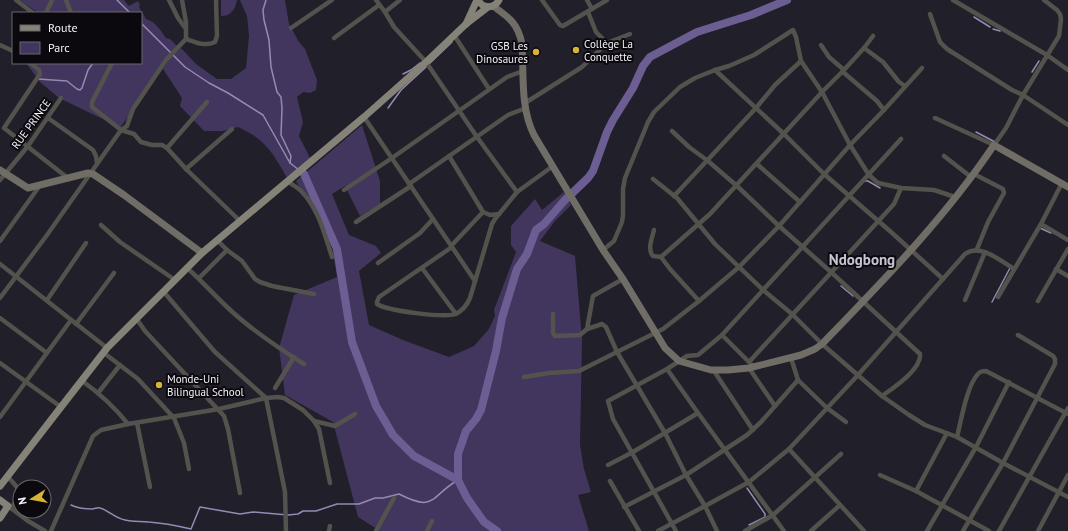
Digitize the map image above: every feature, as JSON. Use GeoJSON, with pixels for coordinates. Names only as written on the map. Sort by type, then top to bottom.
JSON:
{"type":"FeatureCollection","features":[{"type":"Feature","properties":{"kind":"main road"},"geometry":{"type":"LineString","coordinates":[[466,24],[478,0],[483,6],[490,7],[506,16],[515,24],[522,44],[525,105],[531,128],[603,250],[623,279],[665,348],[679,361],[714,371],[791,358],[808,352],[822,344],[911,251],[956,197],[994,145],[1065,185]]}},
{"type":"Feature","properties":{"kind":"main road"},"geometry":{"type":"LineString","coordinates":[[0,486],[81,380],[106,350],[202,253],[364,117],[466,24],[490,7],[497,4],[499,0],[506,16]]}},
{"type":"Feature","properties":{"kind":"main road"},"geometry":{"type":"LineString","coordinates":[[2,172],[25,188],[91,174],[124,195],[202,253]]}},
{"type":"Feature","properties":{"kind":"main road"},"geometry":{"type":"LineString","coordinates":[[0,500],[9,507],[0,518]]}},
{"type":"Feature","properties":{"kind":"street"},"geometry":{"type":"LineString","coordinates":[[16,0],[31,12]]}},
{"type":"Feature","properties":{"kind":"street"},"geometry":{"type":"LineString","coordinates":[[46,12],[52,0]]}},
{"type":"Feature","properties":{"kind":"street"},"geometry":{"type":"LineString","coordinates":[[66,0],[71,12]]}},
{"type":"Feature","properties":{"kind":"street"},"geometry":{"type":"LineString","coordinates":[[168,0],[186,29]]}},
{"type":"Feature","properties":{"kind":"street"},"geometry":{"type":"LineString","coordinates":[[0,298],[91,174],[121,130],[128,126],[133,109],[166,60],[186,39],[182,0]]}},
{"type":"Feature","properties":{"kind":"street"},"geometry":{"type":"LineString","coordinates":[[186,39],[209,45],[215,42],[217,36],[216,0]]}},
{"type":"Feature","properties":{"kind":"street"},"geometry":{"type":"LineString","coordinates":[[291,28],[332,0]]}},
{"type":"Feature","properties":{"kind":"street"},"geometry":{"type":"LineString","coordinates":[[376,0],[398,33],[426,62],[477,137],[517,192]]}},
{"type":"Feature","properties":{"kind":"street"},"geometry":{"type":"LineString","coordinates":[[385,12],[400,0]]}},
{"type":"Feature","properties":{"kind":"street"},"geometry":{"type":"LineString","coordinates":[[542,0],[563,26],[607,0]]}},
{"type":"Feature","properties":{"kind":"street"},"geometry":{"type":"LineString","coordinates":[[587,0],[596,32],[607,43]]}},
{"type":"Feature","properties":{"kind":"street"},"geometry":{"type":"LineString","coordinates":[[954,0],[1047,55],[1068,70]]}},
{"type":"Feature","properties":{"kind":"street"},"geometry":{"type":"LineString","coordinates":[[935,118],[994,145],[1006,128],[1023,95],[1059,36],[1061,19],[1060,14],[1044,0]]}},
{"type":"Feature","properties":{"kind":"street"},"geometry":{"type":"LineString","coordinates":[[334,38],[379,5]]}},
{"type":"Feature","properties":{"kind":"street"},"geometry":{"type":"LineString","coordinates":[[930,14],[940,42],[947,50],[1012,90],[1023,95],[1068,125]]}},
{"type":"Feature","properties":{"kind":"street"},"geometry":{"type":"LineString","coordinates":[[603,250],[614,241],[622,222],[624,184],[648,122],[654,112],[680,87],[695,78],[754,55],[792,29],[796,37],[801,61],[822,92],[850,145],[869,175],[878,183],[901,188],[934,190],[956,197]]}},
{"type":"Feature","properties":{"kind":"street"},"geometry":{"type":"LineString","coordinates":[[356,222],[512,112],[582,67],[607,43],[630,34]]}},
{"type":"Feature","properties":{"kind":"street"},"geometry":{"type":"LineString","coordinates":[[454,35],[489,89]]}},
{"type":"Feature","properties":{"kind":"street"},"geometry":{"type":"LineString","coordinates":[[660,257],[699,224],[737,186],[822,92],[844,71],[873,36]]}},
{"type":"Feature","properties":{"kind":"street"},"geometry":{"type":"LineString","coordinates":[[821,44],[829,57],[877,101],[884,110]]}},
{"type":"Feature","properties":{"kind":"street"},"geometry":{"type":"LineString","coordinates":[[0,45],[12,51]]}},
{"type":"Feature","properties":{"kind":"street"},"geometry":{"type":"LineString","coordinates":[[864,48],[883,62],[899,82],[906,86]]}},
{"type":"Feature","properties":{"kind":"street"},"geometry":{"type":"LineString","coordinates":[[674,196],[708,161],[775,85],[801,61]]}},
{"type":"Feature","properties":{"kind":"street"},"geometry":{"type":"LineString","coordinates":[[31,64],[39,70],[40,74],[2,127],[69,179]]}},
{"type":"Feature","properties":{"kind":"street"},"geometry":{"type":"LineString","coordinates":[[111,64],[91,104],[94,109],[121,130],[134,134],[141,142],[152,145],[162,145],[167,148],[186,169],[240,220]]}},
{"type":"Feature","properties":{"kind":"street"},"geometry":{"type":"LineString","coordinates":[[524,377],[580,370],[656,333],[699,301],[739,266],[778,226],[850,145],[922,68]]}},
{"type":"Feature","properties":{"kind":"street"},"geometry":{"type":"LineString","coordinates":[[715,70],[784,134],[824,174],[892,232],[943,279]]}},
{"type":"Feature","properties":{"kind":"street"},"geometry":{"type":"LineString","coordinates":[[344,190],[489,89],[507,78],[523,71]]}},
{"type":"Feature","properties":{"kind":"street","name":"RUE PRINCE"},"geometry":{"type":"LineString","coordinates":[[0,180],[2,172],[28,146],[61,98]]}},
{"type":"Feature","properties":{"kind":"street"},"geometry":{"type":"LineString","coordinates":[[167,148],[206,102]]}},
{"type":"Feature","properties":{"kind":"street"},"geometry":{"type":"LineString","coordinates":[[364,117],[475,281]]}},
{"type":"Feature","properties":{"kind":"street"},"geometry":{"type":"LineString","coordinates":[[48,118],[93,150],[96,156],[97,164]]}},
{"type":"Feature","properties":{"kind":"street"},"geometry":{"type":"LineString","coordinates":[[186,169],[232,129]]}},
{"type":"Feature","properties":{"kind":"street"},"geometry":{"type":"LineString","coordinates":[[672,131],[689,147],[737,186],[778,226],[831,272],[920,354],[920,360],[907,377],[882,396]]}},
{"type":"Feature","properties":{"kind":"street"},"geometry":{"type":"LineString","coordinates":[[676,531],[633,452],[613,419],[608,403],[610,399],[667,369],[688,355],[698,355],[722,334],[869,175],[879,161],[901,139]]}},
{"type":"Feature","properties":{"kind":"street"},"geometry":{"type":"LineString","coordinates":[[449,156],[483,212],[490,215],[499,214]]}},
{"type":"Feature","properties":{"kind":"street"},"geometry":{"type":"LineString","coordinates":[[944,156],[972,175],[1003,189],[1004,193],[988,222],[976,249]]}},
{"type":"Feature","properties":{"kind":"street"},"geometry":{"type":"LineString","coordinates":[[757,164],[800,202]]}},
{"type":"Feature","properties":{"kind":"street"},"geometry":{"type":"LineString","coordinates":[[483,212],[452,246],[379,297],[377,304],[395,309],[440,316],[456,314],[465,308],[475,281],[489,232],[495,219],[517,192],[553,166]]}},
{"type":"Feature","properties":{"kind":"street"},"geometry":{"type":"LineString","coordinates":[[653,179],[674,196],[716,244],[763,290],[792,314],[822,344],[882,396],[916,419],[957,437],[1068,497]]}},
{"type":"Feature","properties":{"kind":"street"},"geometry":{"type":"LineString","coordinates":[[288,182],[302,192],[312,206],[325,234],[332,258]]}},
{"type":"Feature","properties":{"kind":"street"},"geometry":{"type":"LineString","coordinates":[[0,241],[42,184]]}},
{"type":"Feature","properties":{"kind":"street"},"geometry":{"type":"LineString","coordinates":[[998,297],[1065,185]]}},
{"type":"Feature","properties":{"kind":"street"},"geometry":{"type":"LineString","coordinates":[[750,365],[792,314],[894,204],[901,188]]}},
{"type":"Feature","properties":{"kind":"street"},"geometry":{"type":"LineString","coordinates":[[378,263],[420,233],[433,219]]}},
{"type":"Feature","properties":{"kind":"street"},"geometry":{"type":"LineString","coordinates":[[1041,224],[1068,240]]}},
{"type":"Feature","properties":{"kind":"street"},"geometry":{"type":"LineString","coordinates":[[101,225],[120,242],[175,280]]}},
{"type":"Feature","properties":{"kind":"street"},"geometry":{"type":"LineString","coordinates":[[654,230],[650,253],[653,256],[660,257],[699,301]]}},
{"type":"Feature","properties":{"kind":"street"},"geometry":{"type":"LineString","coordinates":[[217,240],[227,250],[242,261],[255,279],[260,282],[272,286],[314,294]]}},
{"type":"Feature","properties":{"kind":"street"},"geometry":{"type":"LineString","coordinates":[[47,300],[86,243]]}},
{"type":"Feature","properties":{"kind":"street"},"geometry":{"type":"LineString","coordinates":[[658,531],[749,482],[789,449],[858,375],[970,250],[976,249],[985,252],[1014,269]]}},
{"type":"Feature","properties":{"kind":"street"},"geometry":{"type":"LineString","coordinates":[[1038,301],[1068,249]]}},
{"type":"Feature","properties":{"kind":"street"},"geometry":{"type":"LineString","coordinates":[[199,278],[227,250]]}},
{"type":"Feature","properties":{"kind":"street"},"geometry":{"type":"LineString","coordinates":[[965,300],[985,252]]}},
{"type":"Feature","properties":{"kind":"street"},"geometry":{"type":"LineString","coordinates":[[0,264],[47,300],[106,350],[120,365],[138,379],[174,418],[184,443],[189,469]]}},
{"type":"Feature","properties":{"kind":"street"},"geometry":{"type":"LineString","coordinates":[[187,268],[199,278],[227,307],[276,346],[304,364]]}},
{"type":"Feature","properties":{"kind":"street"},"geometry":{"type":"LineString","coordinates":[[422,268],[456,314]]}},
{"type":"Feature","properties":{"kind":"street"},"geometry":{"type":"LineString","coordinates":[[1056,269],[1068,276]]}},
{"type":"Feature","properties":{"kind":"street"},"geometry":{"type":"LineString","coordinates":[[76,324],[114,273]]}},
{"type":"Feature","properties":{"kind":"street"},"geometry":{"type":"LineString","coordinates":[[587,329],[593,296],[623,279]]}},
{"type":"Feature","properties":{"kind":"street"},"geometry":{"type":"LineString","coordinates":[[163,291],[215,352],[266,398],[285,492],[286,531]]}},
{"type":"Feature","properties":{"kind":"street"},"geometry":{"type":"LineString","coordinates":[[553,314],[553,332],[555,336],[580,334],[587,329],[604,325],[606,327],[617,352],[665,433],[717,531]]}},
{"type":"Feature","properties":{"kind":"street"},"geometry":{"type":"LineString","coordinates":[[0,318],[47,353]]}},
{"type":"Feature","properties":{"kind":"street"},"geometry":{"type":"LineString","coordinates":[[136,318],[145,331],[219,410],[226,420],[240,493]]}},
{"type":"Feature","properties":{"kind":"street"},"geometry":{"type":"LineString","coordinates":[[1,414],[71,320]]}},
{"type":"Feature","properties":{"kind":"street"},"geometry":{"type":"LineString","coordinates":[[722,334],[750,365],[775,406]]}},
{"type":"Feature","properties":{"kind":"street"},"geometry":{"type":"LineString","coordinates":[[963,531],[1003,463],[1055,364],[1055,358],[1053,356],[1018,335]]}},
{"type":"Feature","properties":{"kind":"street"},"geometry":{"type":"LineString","coordinates":[[275,388],[294,358]]}},
{"type":"Feature","properties":{"kind":"street"},"geometry":{"type":"LineString","coordinates":[[791,358],[798,380],[827,408],[846,422]]}},
{"type":"Feature","properties":{"kind":"street"},"geometry":{"type":"LineString","coordinates":[[0,364],[60,407]]}},
{"type":"Feature","properties":{"kind":"street"},"geometry":{"type":"LineString","coordinates":[[98,393],[120,365]]}},
{"type":"Feature","properties":{"kind":"street"},"geometry":{"type":"LineString","coordinates":[[667,369],[784,531]]}},
{"type":"Feature","properties":{"kind":"street"},"geometry":{"type":"LineString","coordinates":[[714,371],[753,430]]}},
{"type":"Feature","properties":{"kind":"street"},"geometry":{"type":"LineString","coordinates":[[957,437],[973,380],[978,373],[986,371],[1067,411],[999,531]]}},
{"type":"Feature","properties":{"kind":"street"},"geometry":{"type":"LineString","coordinates":[[81,380],[111,404],[128,424]]}},
{"type":"Feature","properties":{"kind":"street"},"geometry":{"type":"LineString","coordinates":[[624,507],[686,475],[753,430],[798,380]]}},
{"type":"Feature","properties":{"kind":"street"},"geometry":{"type":"LineString","coordinates":[[927,531],[976,447],[1009,382]]}},
{"type":"Feature","properties":{"kind":"street"},"geometry":{"type":"LineString","coordinates":[[51,531],[93,436],[101,430],[137,422],[174,418],[219,410],[266,398],[278,397],[289,401],[303,410],[314,421],[319,428],[330,483]]}},
{"type":"Feature","properties":{"kind":"street"},"geometry":{"type":"LineString","coordinates":[[608,465],[633,452],[698,413]]}},
{"type":"Feature","properties":{"kind":"street"},"geometry":{"type":"LineString","coordinates":[[314,421],[335,426],[355,414]]}},
{"type":"Feature","properties":{"kind":"street"},"geometry":{"type":"LineString","coordinates":[[137,422],[150,487]]}},
{"type":"Feature","properties":{"kind":"street"},"geometry":{"type":"LineString","coordinates":[[916,491],[947,433]]}},
{"type":"Feature","properties":{"kind":"street"},"geometry":{"type":"LineString","coordinates":[[789,449],[864,531]]}},
{"type":"Feature","properties":{"kind":"street"},"geometry":{"type":"LineString","coordinates":[[745,531],[773,515],[841,454]]}},
{"type":"Feature","properties":{"kind":"street"},"geometry":{"type":"LineString","coordinates":[[880,475],[916,491],[988,531]]}},
{"type":"Feature","properties":{"kind":"street"},"geometry":{"type":"LineString","coordinates":[[1038,531],[1068,475]]}},
{"type":"Feature","properties":{"kind":"street"},"geometry":{"type":"LineString","coordinates":[[8,477],[20,492],[18,498],[9,507],[45,531]]}},
{"type":"Feature","properties":{"kind":"street"},"geometry":{"type":"LineString","coordinates":[[610,481],[639,531]]}},
{"type":"Feature","properties":{"kind":"street"},"geometry":{"type":"LineString","coordinates":[[376,531],[394,498]]}},
{"type":"Feature","properties":{"kind":"street"},"geometry":{"type":"LineString","coordinates":[[811,531],[840,504]]}},
{"type":"Feature","properties":{"kind":"street"},"geometry":{"type":"LineString","coordinates":[[427,531],[432,521]]}},
{"type":"Feature","properties":{"kind":"green space"},"geometry":{"type":"Polygon","coordinates":[[[20,0],[124,0],[129,6],[138,1],[142,12],[37,12],[20,0]]]}},
{"type":"Feature","properties":{"kind":"green space"},"geometry":{"type":"Polygon","coordinates":[[[221,0],[237,0],[234,9],[230,14],[221,16],[221,0]]]}},
{"type":"Feature","properties":{"kind":"green space"},"geometry":{"type":"Polygon","coordinates":[[[240,0],[285,0],[289,24],[299,42],[305,49],[317,80],[316,90],[310,93],[303,92],[297,97],[303,122],[299,136],[310,158],[287,178],[277,161],[262,142],[247,132],[238,127],[223,131],[204,131],[180,106],[182,98],[163,69],[170,58],[181,48],[196,64],[217,79],[231,79],[246,68],[249,36],[247,16],[240,0]]]}},
{"type":"Feature","properties":{"kind":"green space"},"geometry":{"type":"Polygon","coordinates":[[[142,12],[146,19],[155,24],[166,38],[170,39],[178,47],[162,67],[118,130],[111,123],[59,98],[40,82],[27,64],[142,64],[142,12]]]}},
{"type":"Feature","properties":{"kind":"green space"},"geometry":{"type":"Polygon","coordinates":[[[362,125],[380,181],[380,204],[360,216],[345,186],[332,194],[349,235],[376,246],[381,253],[359,271],[369,325],[403,340],[449,357],[474,346],[489,329],[495,316],[494,310],[516,252],[511,245],[511,226],[535,199],[542,210],[564,192],[571,205],[555,221],[540,241],[575,256],[582,340],[580,445],[584,469],[591,492],[578,495],[589,531],[380,531],[358,517],[333,422],[285,395],[279,348],[294,295],[337,277],[332,246],[296,181],[362,125]]]}},
{"type":"Feature","properties":{"kind":"waterway"},"geometry":{"type":"LineString","coordinates":[[117,0],[129,12]]}},
{"type":"Feature","properties":{"kind":"waterway"},"geometry":{"type":"LineString","coordinates":[[266,0],[263,10],[264,20],[269,40],[271,67],[277,92],[281,97],[281,135],[291,156],[290,163]]}},
{"type":"Feature","properties":{"kind":"waterway"},"geometry":{"type":"LineString","coordinates":[[497,531],[484,522],[467,498],[458,480],[458,454],[466,431],[481,410],[496,351],[502,318],[517,269],[527,254],[536,230],[544,224],[593,171],[607,132],[633,88],[643,66],[650,57],[697,32],[751,15],[787,0]]}},
{"type":"Feature","properties":{"kind":"waterway"},"geometry":{"type":"LineString","coordinates":[[974,17],[990,27]]}},
{"type":"Feature","properties":{"kind":"waterway"},"geometry":{"type":"LineString","coordinates":[[142,24],[185,67],[263,115],[290,163],[299,170]]}},
{"type":"Feature","properties":{"kind":"waterway"},"geometry":{"type":"LineString","coordinates":[[993,29],[1000,31]]}},
{"type":"Feature","properties":{"kind":"waterway"},"geometry":{"type":"LineString","coordinates":[[429,64],[452,42]]}},
{"type":"Feature","properties":{"kind":"waterway"},"geometry":{"type":"LineString","coordinates":[[1032,72],[1039,61]]}},
{"type":"Feature","properties":{"kind":"waterway"},"geometry":{"type":"LineString","coordinates":[[403,74],[420,63]]}},
{"type":"Feature","properties":{"kind":"waterway"},"geometry":{"type":"LineString","coordinates":[[38,79],[67,81],[80,90],[88,70],[92,64]]}},
{"type":"Feature","properties":{"kind":"waterway"},"geometry":{"type":"LineString","coordinates":[[388,108],[401,90],[426,67]]}},
{"type":"Feature","properties":{"kind":"waterway"},"geometry":{"type":"LineString","coordinates":[[976,132],[995,142]]}},
{"type":"Feature","properties":{"kind":"waterway"},"geometry":{"type":"LineString","coordinates":[[304,174],[337,249],[352,342],[376,406],[393,435],[414,456],[458,480]]}},
{"type":"Feature","properties":{"kind":"waterway"},"geometry":{"type":"LineString","coordinates":[[864,181],[868,181],[880,188]]}},
{"type":"Feature","properties":{"kind":"waterway"},"geometry":{"type":"LineString","coordinates":[[1040,228],[1051,233]]}},
{"type":"Feature","properties":{"kind":"waterway"},"geometry":{"type":"LineString","coordinates":[[992,302],[1010,268]]}},
{"type":"Feature","properties":{"kind":"waterway"},"geometry":{"type":"LineString","coordinates":[[841,286],[853,296]]}},
{"type":"Feature","properties":{"kind":"waterway"},"geometry":{"type":"LineString","coordinates":[[71,505],[84,509],[100,508],[118,518],[128,521],[160,523],[191,529],[200,507],[240,514],[253,512],[288,515],[298,514],[303,511],[316,511],[337,504],[359,504],[375,498],[383,498],[399,494],[411,500],[427,502],[432,500],[458,480]]}},
{"type":"Feature","properties":{"kind":"waterway"},"geometry":{"type":"LineString","coordinates":[[747,488],[765,514],[765,517],[749,525]]}},
{"type":"Feature","properties":{"kind":"place","name":"Collège La Conquette"},"geometry":{"type":"Point","coordinates":[576,50]}},
{"type":"Feature","properties":{"kind":"place","name":"GSB Les Dinosaures"},"geometry":{"type":"Point","coordinates":[536,52]}},
{"type":"Feature","properties":{"kind":"place","name":"Monde-Uni Bilingual School"},"geometry":{"type":"Point","coordinates":[159,385]}},
{"type":"Feature","properties":{"kind":"district","name":"Ndogbong"},"geometry":{"type":"Point","coordinates":[862,259]}}]}
